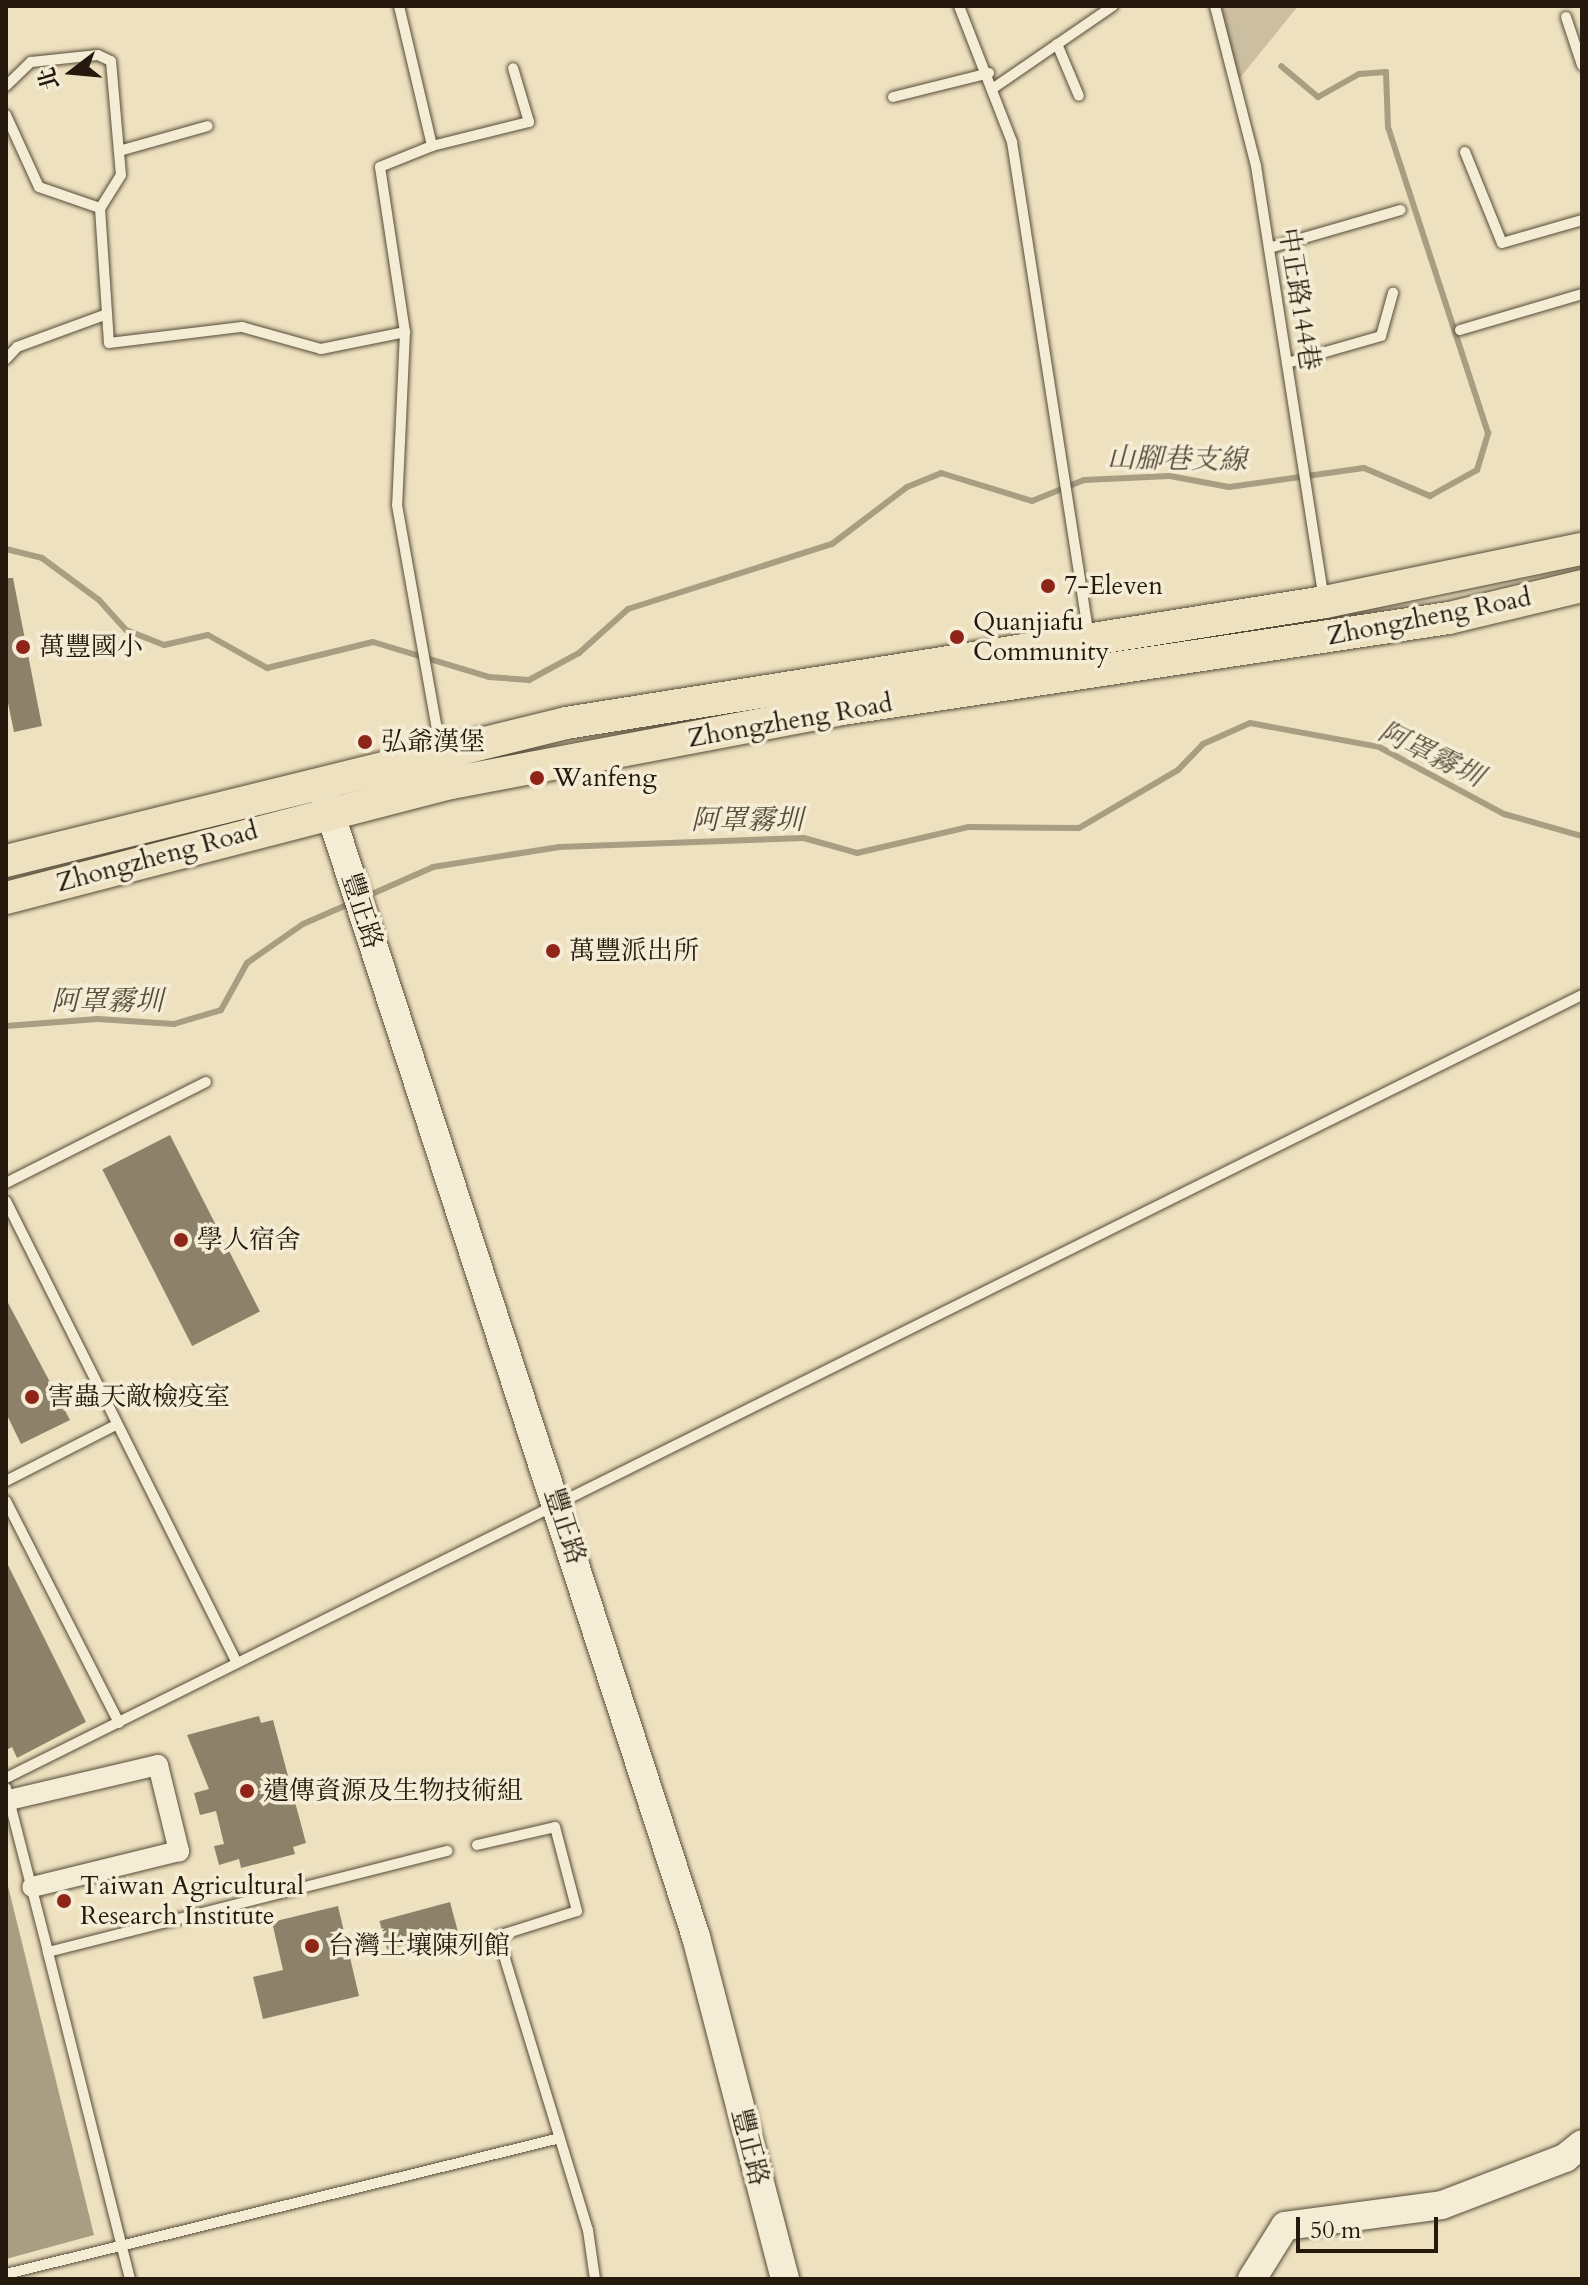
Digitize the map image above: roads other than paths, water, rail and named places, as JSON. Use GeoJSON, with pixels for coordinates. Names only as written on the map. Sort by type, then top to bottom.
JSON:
{"type":"FeatureCollection","features":[{"type":"Feature","properties":{"kind":"main road","name":"Zhongzheng Road"},"geometry":{"type":"LineString","coordinates":[[6,898],[324,796],[441,753],[759,687],[1325,602],[1582,549]]}},
{"type":"Feature","properties":{"kind":"main road","name":"Zhongzheng Road"},"geometry":{"type":"LineString","coordinates":[[6,861],[324,796],[451,783],[836,710],[1093,675],[1449,618],[1582,586]]}},
{"type":"Feature","properties":{"kind":"street","name":"豐正路"},"geometry":{"type":"LineString","coordinates":[[324,796],[559,1505],[696,1937],[785,2279]]}},
{"type":"Feature","properties":{"kind":"street"},"geometry":{"type":"LineString","coordinates":[[8,1794],[158,1765],[179,1851],[32,1887]]}},
{"type":"Feature","properties":{"kind":"street"},"geometry":{"type":"LineString","coordinates":[[1252,2279],[1285,2226],[1442,2205],[1565,2158],[1582,2144]]}},
{"type":"Feature","properties":{"kind":"lane"},"geometry":{"type":"LineString","coordinates":[[399,6],[432,146]]}},
{"type":"Feature","properties":{"kind":"lane"},"geometry":{"type":"LineString","coordinates":[[959,6],[995,87],[1012,142],[1093,675]]}},
{"type":"Feature","properties":{"kind":"lane"},"geometry":{"type":"LineString","coordinates":[[995,87],[1113,6]]}},
{"type":"Feature","properties":{"kind":"lane","name":"中正路144巷"},"geometry":{"type":"LineString","coordinates":[[1215,6],[1269,248],[1325,602]]}},
{"type":"Feature","properties":{"kind":"lane"},"geometry":{"type":"LineString","coordinates":[[1566,17],[1582,65]]}},
{"type":"Feature","properties":{"kind":"lane"},"geometry":{"type":"LineString","coordinates":[[1057,44],[1079,96]]}},
{"type":"Feature","properties":{"kind":"lane"},"geometry":{"type":"LineString","coordinates":[[6,86],[31,62],[98,55],[111,61],[121,175],[100,208],[109,343],[242,327],[321,349],[405,332]]}},
{"type":"Feature","properties":{"kind":"lane"},"geometry":{"type":"LineString","coordinates":[[451,783],[441,753],[397,505],[405,332],[380,167],[432,146],[529,122],[513,68]]}},
{"type":"Feature","properties":{"kind":"lane"},"geometry":{"type":"LineString","coordinates":[[893,97],[989,73]]}},
{"type":"Feature","properties":{"kind":"lane"},"geometry":{"type":"LineString","coordinates":[[6,115],[39,187],[100,208]]}},
{"type":"Feature","properties":{"kind":"lane"},"geometry":{"type":"LineString","coordinates":[[119,151],[208,126]]}},
{"type":"Feature","properties":{"kind":"lane"},"geometry":{"type":"LineString","coordinates":[[1465,152],[1502,243],[1582,220]]}},
{"type":"Feature","properties":{"kind":"lane"},"geometry":{"type":"LineString","coordinates":[[1269,248],[1401,210]]}},
{"type":"Feature","properties":{"kind":"lane"},"geometry":{"type":"LineString","coordinates":[[1287,363],[1381,336],[1393,293]]}},
{"type":"Feature","properties":{"kind":"lane"},"geometry":{"type":"LineString","coordinates":[[1460,330],[1582,294]]}},
{"type":"Feature","properties":{"kind":"lane"},"geometry":{"type":"LineString","coordinates":[[6,359],[17,347],[107,314]]}},
{"type":"Feature","properties":{"kind":"lane"},"geometry":{"type":"LineString","coordinates":[[6,1778],[236,1661],[559,1505],[1582,995]]}},
{"type":"Feature","properties":{"kind":"lane"},"geometry":{"type":"LineString","coordinates":[[6,1183],[206,1082]]}},
{"type":"Feature","properties":{"kind":"lane"},"geometry":{"type":"LineString","coordinates":[[6,1201],[236,1661]]}},
{"type":"Feature","properties":{"kind":"lane"},"geometry":{"type":"LineString","coordinates":[[6,1481],[116,1425]]}},
{"type":"Feature","properties":{"kind":"lane"},"geometry":{"type":"LineString","coordinates":[[6,1501],[119,1723]]}},
{"type":"Feature","properties":{"kind":"lane"},"geometry":{"type":"LineString","coordinates":[[8,1794],[130,2279]]}},
{"type":"Feature","properties":{"kind":"lane"},"geometry":{"type":"LineString","coordinates":[[477,1845],[555,1827],[577,1911],[498,1936],[560,2138],[595,2279]]}},
{"type":"Feature","properties":{"kind":"lane"},"geometry":{"type":"LineString","coordinates":[[48,1952],[447,1851]]}},
{"type":"Feature","properties":{"kind":"lane"},"geometry":{"type":"LineString","coordinates":[[6,2274],[560,2138]]}},
{"type":"Feature","properties":{"kind":"waterway","name":"山腳巷支線"},"geometry":{"type":"LineString","coordinates":[[6,549],[42,558],[99,600],[126,630],[164,645],[208,635],[267,668],[373,642],[489,677],[529,680],[579,653],[628,609],[832,544],[907,487],[941,473],[1032,501],[1084,480],[1170,476],[1229,487],[1364,468],[1430,496],[1477,470],[1488,433],[1388,127],[1386,72],[1359,74],[1318,97],[1281,66]]}},
{"type":"Feature","properties":{"kind":"waterway","name":"阿罩霧圳"},"geometry":{"type":"LineString","coordinates":[[365,897],[433,867],[559,847],[804,838],[857,853],[969,827],[1079,828],[1178,770],[1203,744],[1250,723],[1379,747],[1504,814],[1582,836]]}},
{"type":"Feature","properties":{"kind":"waterway","name":"阿罩霧圳"},"geometry":{"type":"LineString","coordinates":[[6,1026],[98,1019],[174,1024],[221,1010],[247,963],[303,924],[351,903]]}},
{"type":"Feature","properties":{"kind":"place","name":"7-Eleven"},"geometry":{"type":"Point","coordinates":[1048,586]}},
{"type":"Feature","properties":{"kind":"place","name":"Quanjiafu Community"},"geometry":{"type":"Point","coordinates":[957,637]}},
{"type":"Feature","properties":{"kind":"place","name":"萬豐國小"},"geometry":{"type":"Point","coordinates":[23,647]}},
{"type":"Feature","properties":{"kind":"place","name":"弘爺漢堡"},"geometry":{"type":"Point","coordinates":[365,742]}},
{"type":"Feature","properties":{"kind":"place","name":"Wanfeng"},"geometry":{"type":"Point","coordinates":[537,778]}},
{"type":"Feature","properties":{"kind":"place","name":"萬豐派出所"},"geometry":{"type":"Point","coordinates":[553,951]}},
{"type":"Feature","properties":{"kind":"place","name":"學人宿舍"},"geometry":{"type":"Point","coordinates":[181,1240]}},
{"type":"Feature","properties":{"kind":"place","name":"害蟲天敵檢疫室"},"geometry":{"type":"Point","coordinates":[32,1397]}},
{"type":"Feature","properties":{"kind":"place","name":"遺傳資源及生物技術組"},"geometry":{"type":"Point","coordinates":[247,1791]}},
{"type":"Feature","properties":{"kind":"place","name":"Taiwan Agricultural Research Institute"},"geometry":{"type":"Point","coordinates":[64,1901]}},
{"type":"Feature","properties":{"kind":"place","name":"台灣土壤陳列館"},"geometry":{"type":"Point","coordinates":[312,1946]}}]}
